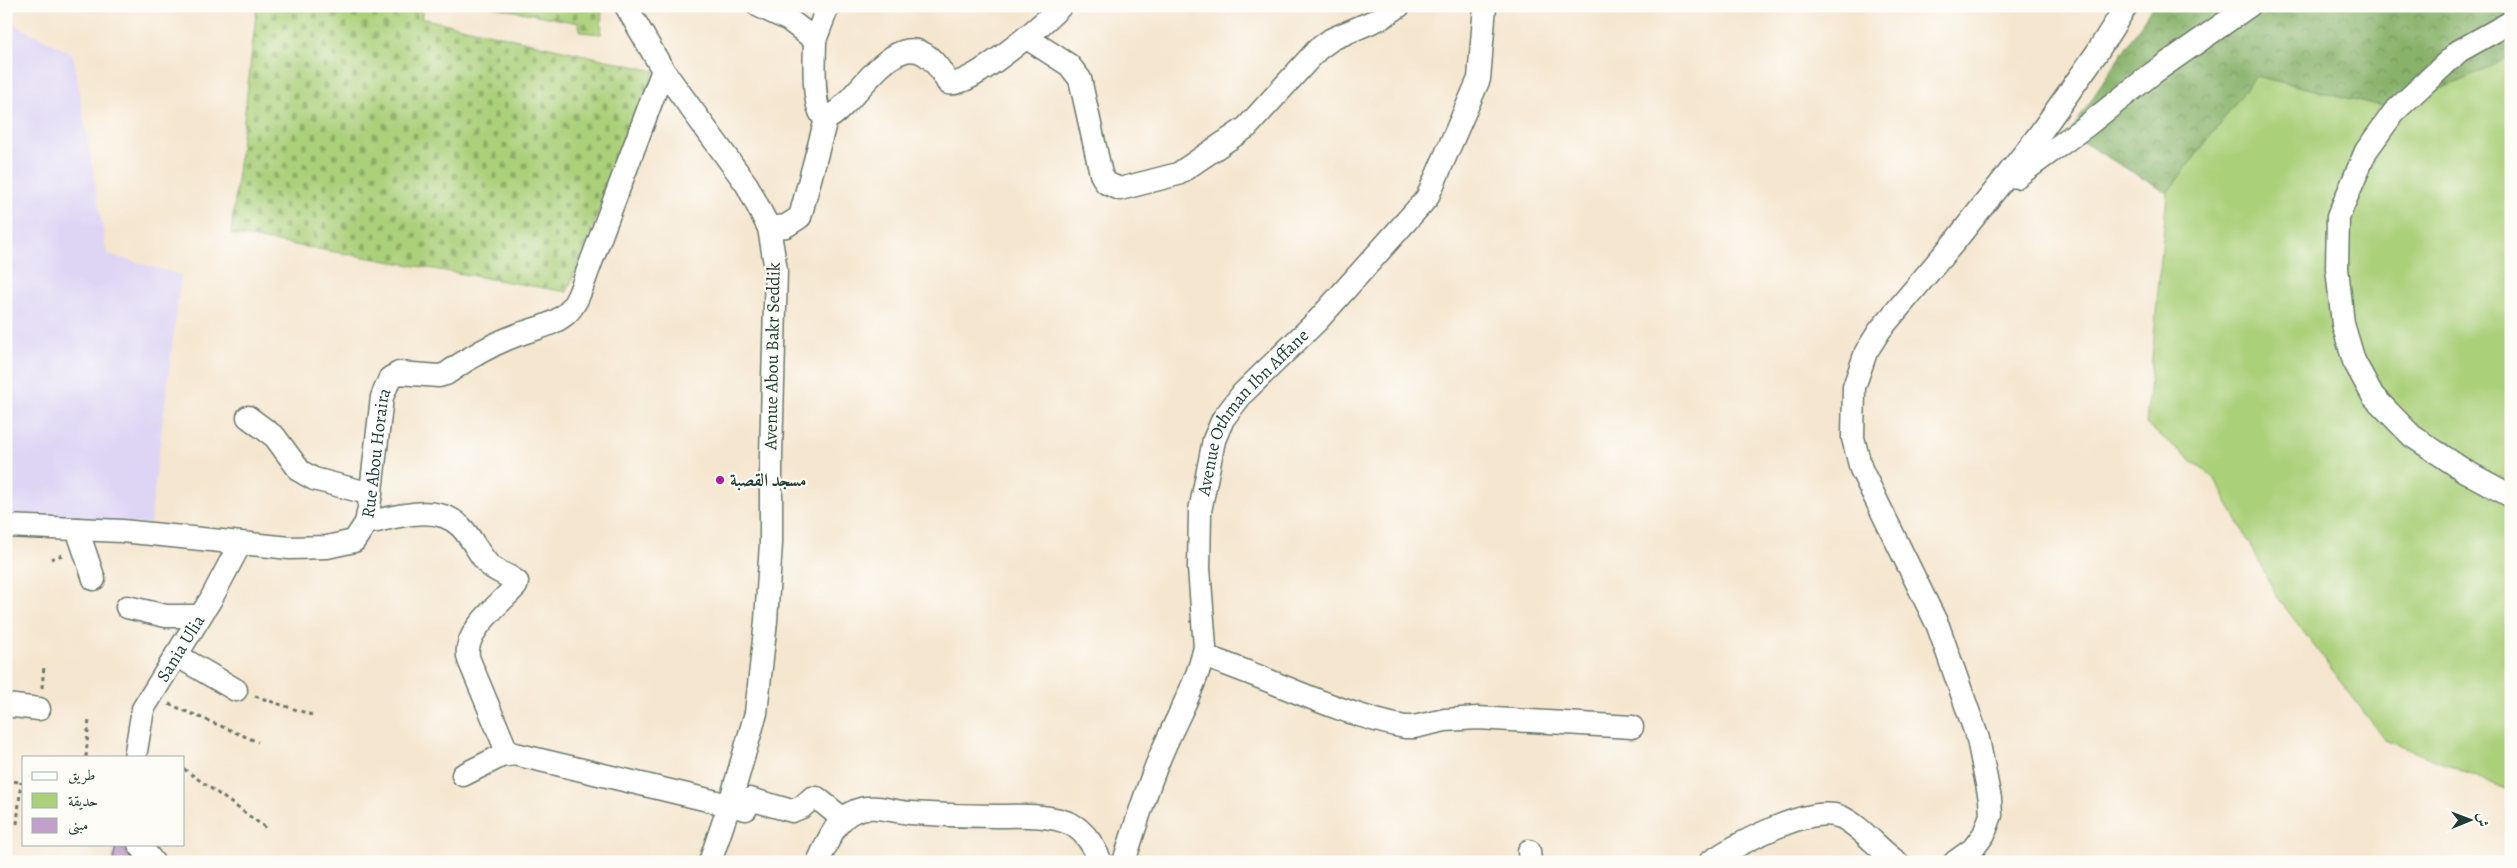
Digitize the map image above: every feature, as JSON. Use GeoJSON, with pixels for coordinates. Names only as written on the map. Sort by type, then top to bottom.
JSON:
{"type":"FeatureCollection","features":[{"type":"Feature","properties":{"kind":"street","name":"Avenue Abou Bakr Seddik"},"geometry":{"type":"LineString","coordinates":[[626,6],[663,70],[747,185],[769,228],[776,270],[771,455],[771,543],[766,621],[756,713],[730,804],[710,862]]}},
{"type":"Feature","properties":{"kind":"street"},"geometry":{"type":"LineString","coordinates":[[759,6],[789,20],[815,40]]}},
{"type":"Feature","properties":{"kind":"street"},"geometry":{"type":"LineString","coordinates":[[826,119],[820,113],[816,92],[815,40],[828,6]]}},
{"type":"Feature","properties":{"kind":"street"},"geometry":{"type":"LineString","coordinates":[[769,228],[786,226],[800,217],[826,119],[840,110],[883,63],[905,51],[915,50],[928,54],[940,67],[948,83],[954,84],[975,74],[1026,38],[1061,6]]}},
{"type":"Feature","properties":{"kind":"street"},"geometry":{"type":"LineString","coordinates":[[1026,38],[1069,65],[1080,79],[1101,174],[1106,183],[1120,189],[1168,178],[1189,167],[1247,127],[1318,49],[1332,39],[1381,18],[1399,6]]}},
{"type":"Feature","properties":{"kind":"street","name":"Avenue Othman Ibn Affane"},"geometry":{"type":"LineString","coordinates":[[1124,862],[1162,752],[1192,692],[1203,656],[1199,568],[1200,511],[1214,440],[1224,419],[1243,393],[1318,320],[1427,198],[1479,79],[1485,6]]}},
{"type":"Feature","properties":{"kind":"street"},"geometry":{"type":"LineString","coordinates":[[1955,862],[1973,849],[1984,834],[1990,815],[1990,799],[1978,739],[1938,626],[1861,469],[1853,438],[1852,408],[1854,387],[1866,352],[1880,330],[1996,192],[2069,94],[2126,6]]}},
{"type":"Feature","properties":{"kind":"street"},"geometry":{"type":"LineString","coordinates":[[1996,192],[2086,126],[2153,73],[2249,6]]}},
{"type":"Feature","properties":{"kind":"street"},"geometry":{"type":"LineString","coordinates":[[2511,22],[2452,58],[2394,112],[2366,151],[2338,217],[2337,268],[2343,324],[2354,360],[2373,396],[2412,436],[2465,471],[2511,496]]}},
{"type":"Feature","properties":{"kind":"street","name":"Rue Abou Horaira"},"geometry":{"type":"LineString","coordinates":[[6,526],[122,531],[290,548],[346,544],[354,541],[366,523],[372,494],[382,397],[390,378],[399,373],[439,376],[446,374],[487,349],[516,335],[548,325],[567,313],[578,296],[663,70]]}},
{"type":"Feature","properties":{"kind":"street"},"geometry":{"type":"LineString","coordinates":[[248,417],[275,437],[300,471],[314,479],[372,494]]}},
{"type":"Feature","properties":{"kind":"street"},"geometry":{"type":"LineString","coordinates":[[366,523],[400,515],[429,513],[446,518],[460,525],[488,564],[518,584],[470,637],[467,648],[469,660],[504,755]]}},
{"type":"Feature","properties":{"kind":"street"},"geometry":{"type":"LineString","coordinates":[[77,529],[94,579]]}},
{"type":"Feature","properties":{"kind":"street","name":"Sania Ulia"},"geometry":{"type":"LineString","coordinates":[[135,756],[143,709],[200,616],[240,544]]}},
{"type":"Feature","properties":{"kind":"street"},"geometry":{"type":"LineString","coordinates":[[128,607],[166,616],[200,616]]}},
{"type":"Feature","properties":{"kind":"street"},"geometry":{"type":"LineString","coordinates":[[176,655],[236,690]]}},
{"type":"Feature","properties":{"kind":"street"},"geometry":{"type":"LineString","coordinates":[[1203,656],[1254,673],[1309,699],[1405,727],[1414,727],[1445,720],[1478,718],[1632,727]]}},
{"type":"Feature","properties":{"kind":"street"},"geometry":{"type":"LineString","coordinates":[[6,705],[39,709]]}},
{"type":"Feature","properties":{"kind":"street"},"geometry":{"type":"LineString","coordinates":[[463,775],[504,755],[746,809],[750,799],[789,811],[796,811],[809,799],[815,797],[843,819]]}},
{"type":"Feature","properties":{"kind":"street"},"geometry":{"type":"LineString","coordinates":[[818,862],[836,828],[843,819],[865,807],[911,813],[1027,816],[1059,820],[1070,824],[1085,834],[1101,862]]}},
{"type":"Feature","properties":{"kind":"street"},"geometry":{"type":"LineString","coordinates":[[1710,862],[1761,833],[1798,819],[1824,816],[1839,816],[1855,825],[1869,840],[1897,862]]}},
{"type":"Feature","properties":{"kind":"street"},"geometry":{"type":"LineString","coordinates":[[141,846],[153,862]]}},
{"type":"Feature","properties":{"kind":"path"},"geometry":{"type":"LineString","coordinates":[[236,690],[312,715]]}},
{"type":"Feature","properties":{"kind":"path"},"geometry":{"type":"LineString","coordinates":[[150,696],[258,742]]}},
{"type":"Feature","properties":{"kind":"path"},"geometry":{"type":"LineString","coordinates":[[86,756],[89,718]]}},
{"type":"Feature","properties":{"kind":"path"},"geometry":{"type":"LineString","coordinates":[[185,769],[266,828]]}},
{"type":"Feature","properties":{"kind":"path"},"geometry":{"type":"LineString","coordinates":[[6,781],[22,782],[17,824]]}},
{"type":"Feature","properties":{"kind":"shaded area"},"geometry":{"type":"Polygon","coordinates":[[[6,20],[73,54],[107,254],[181,275],[150,524],[6,513],[6,20]]]}},
{"type":"Feature","properties":{"kind":"green space"},"geometry":{"type":"Polygon","coordinates":[[[257,6],[399,6],[423,11],[421,18],[655,71],[567,292],[231,234],[257,6]]]}},
{"type":"Feature","properties":{"kind":"green space"},"geometry":{"type":"Polygon","coordinates":[[[489,6],[602,6],[601,34],[580,32],[579,23],[489,6]]]}},
{"type":"Feature","properties":{"kind":"green space"},"geometry":{"type":"Polygon","coordinates":[[[2153,6],[2511,6],[2511,57],[2395,109],[2256,76],[2167,193],[2069,134],[2153,6]]]}},
{"type":"Feature","properties":{"kind":"green space"},"geometry":{"type":"Polygon","coordinates":[[[2511,57],[2511,791],[2385,740],[2278,598],[2215,479],[2146,424],[2167,193],[2256,76],[2395,109],[2511,57]]]}},
{"type":"Feature","properties":{"kind":"building"},"geometry":{"type":"Polygon","coordinates":[[[116,846],[127,846],[134,859],[132,862],[112,862],[116,846]]]}},
{"type":"Feature","properties":{"kind":"place","name":"مسجد القصبة"},"geometry":{"type":"Point","coordinates":[720,480]}}]}
